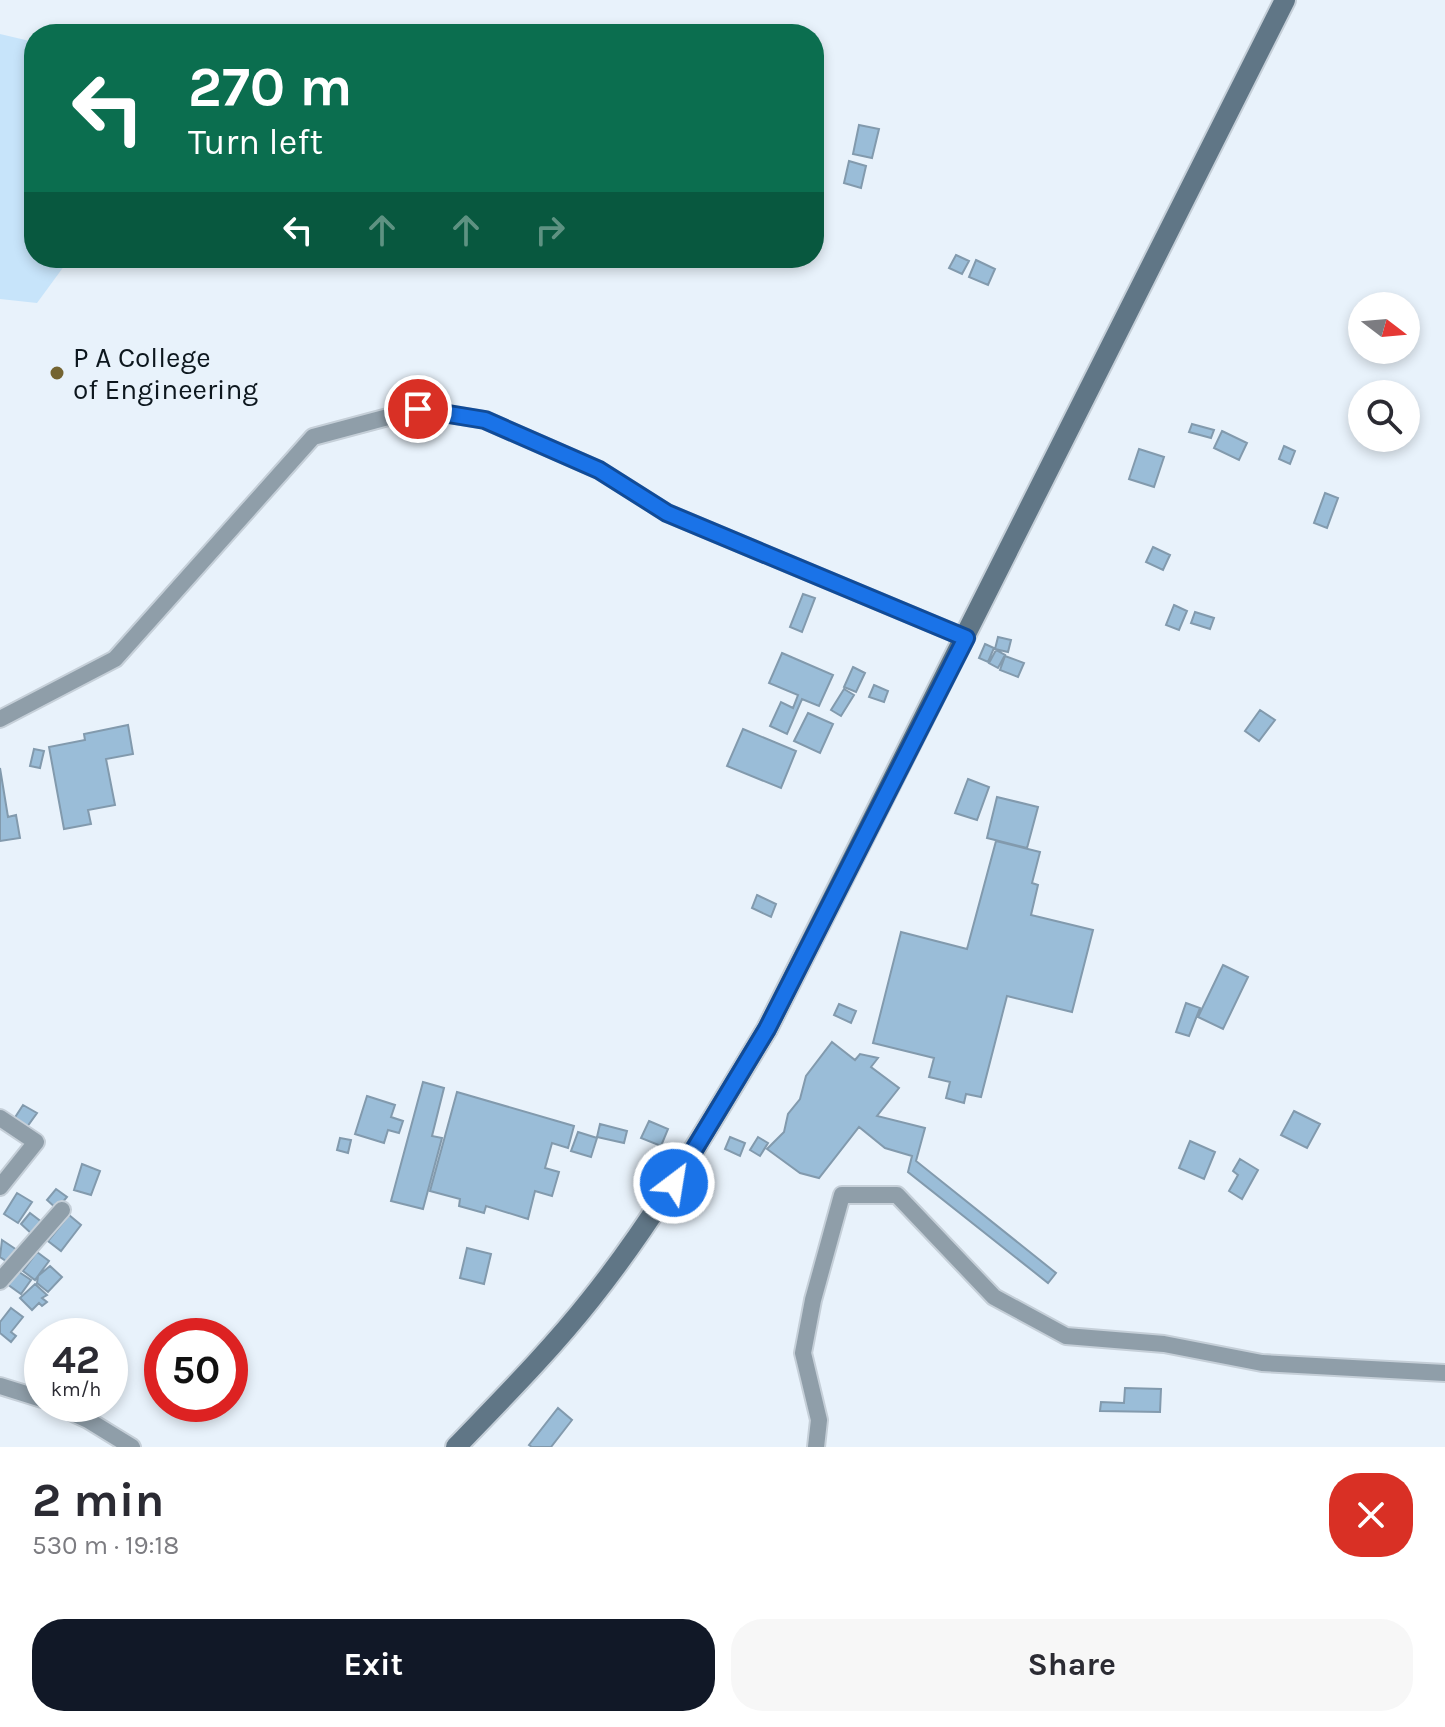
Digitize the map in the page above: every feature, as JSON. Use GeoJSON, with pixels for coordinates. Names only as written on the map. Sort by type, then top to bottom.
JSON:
{"type":"FeatureCollection","features":[{"type":"Feature","properties":{"kind":"main road"},"geometry":{"type":"LineString","coordinates":[[456,1447],[549,1350],[592,1298],[674,1183],[767,1029],[1285,0]]}},
{"type":"Feature","properties":{"kind":"street"},"geometry":{"type":"LineString","coordinates":[[0,719],[115,659],[313,437],[418,409],[485,420],[599,470],[667,513],[966,638]]}},
{"type":"Feature","properties":{"kind":"street"},"geometry":{"type":"LineString","coordinates":[[0,1118],[36,1142],[0,1187]]}},
{"type":"Feature","properties":{"kind":"street"},"geometry":{"type":"LineString","coordinates":[[816,1447],[819,1420],[803,1353],[813,1300],[842,1195],[897,1195],[994,1297],[1066,1336],[1164,1344],[1262,1363],[1445,1373]]}},
{"type":"Feature","properties":{"kind":"street"},"geometry":{"type":"LineString","coordinates":[[0,1281],[62,1210]]}},
{"type":"Feature","properties":{"kind":"street"},"geometry":{"type":"LineString","coordinates":[[0,1386],[24,1393]]}},
{"type":"Feature","properties":{"kind":"street"},"geometry":{"type":"LineString","coordinates":[[91,1422],[132,1447]]}},
{"type":"Feature","properties":{"kind":"shaded area"},"geometry":{"type":"Polygon","coordinates":[[[0,34],[24,40],[24,268],[63,268],[37,303],[0,299],[0,34]]]}},
{"type":"Feature","properties":{"kind":"building"},"geometry":{"type":"Polygon","coordinates":[[[859,125],[879,129],[872,158],[853,154],[859,125]]]}},
{"type":"Feature","properties":{"kind":"building"},"geometry":{"type":"Polygon","coordinates":[[[849,161],[866,166],[861,188],[844,183],[849,161]]]}},
{"type":"Feature","properties":{"kind":"building"},"geometry":{"type":"Polygon","coordinates":[[[956,255],[969,261],[962,274],[949,268],[956,255]]]}},
{"type":"Feature","properties":{"kind":"building"},"geometry":{"type":"Polygon","coordinates":[[[976,260],[995,269],[988,285],[969,277],[976,260]]]}},
{"type":"Feature","properties":{"kind":"building"},"geometry":{"type":"Polygon","coordinates":[[[1192,424],[1214,430],[1211,438],[1189,432],[1192,424]]]}},
{"type":"Feature","properties":{"kind":"building"},"geometry":{"type":"Polygon","coordinates":[[[1222,431],[1247,443],[1239,460],[1214,448],[1222,431]]]}},
{"type":"Feature","properties":{"kind":"building"},"geometry":{"type":"Polygon","coordinates":[[[1284,446],[1295,451],[1290,464],[1279,459],[1284,446]]]}},
{"type":"Feature","properties":{"kind":"building"},"geometry":{"type":"Polygon","coordinates":[[[1139,449],[1164,457],[1154,487],[1129,479],[1139,449]]]}},
{"type":"Feature","properties":{"kind":"building"},"geometry":{"type":"Polygon","coordinates":[[[1325,493],[1338,498],[1327,528],[1314,523],[1325,493]]]}},
{"type":"Feature","properties":{"kind":"building"},"geometry":{"type":"Polygon","coordinates":[[[1153,547],[1170,555],[1163,570],[1146,562],[1153,547]]]}},
{"type":"Feature","properties":{"kind":"building"},"geometry":{"type":"Polygon","coordinates":[[[803,594],[815,598],[802,632],[790,627],[803,594]]]}},
{"type":"Feature","properties":{"kind":"building"},"geometry":{"type":"Polygon","coordinates":[[[1174,605],[1187,611],[1179,630],[1166,625],[1174,605]]]}},
{"type":"Feature","properties":{"kind":"building"},"geometry":{"type":"Polygon","coordinates":[[[1195,612],[1214,618],[1210,629],[1191,623],[1195,612]]]}},
{"type":"Feature","properties":{"kind":"building"},"geometry":{"type":"Polygon","coordinates":[[[998,637],[1011,640],[1008,652],[995,649],[998,637]]]}},
{"type":"Feature","properties":{"kind":"building"},"geometry":{"type":"Polygon","coordinates":[[[985,644],[994,648],[988,662],[979,658],[985,644]]]}},
{"type":"Feature","properties":{"kind":"building"},"geometry":{"type":"Polygon","coordinates":[[[996,650],[1005,655],[998,668],[989,663],[996,650]]]}},
{"type":"Feature","properties":{"kind":"building"},"geometry":{"type":"Polygon","coordinates":[[[782,653],[833,675],[819,706],[802,699],[787,734],[770,726],[781,702],[793,708],[798,695],[769,683],[782,653]]]}},
{"type":"Feature","properties":{"kind":"building"},"geometry":{"type":"Polygon","coordinates":[[[1005,656],[1024,663],[1018,677],[1000,670],[1005,656]]]}},
{"type":"Feature","properties":{"kind":"building"},"geometry":{"type":"Polygon","coordinates":[[[853,667],[865,673],[856,692],[844,687],[853,667]]]}},
{"type":"Feature","properties":{"kind":"building"},"geometry":{"type":"Polygon","coordinates":[[[874,685],[888,691],[884,702],[869,697],[874,685]]]}},
{"type":"Feature","properties":{"kind":"building"},"geometry":{"type":"Polygon","coordinates":[[[844,689],[854,695],[841,716],[831,710],[844,689]]]}},
{"type":"Feature","properties":{"kind":"building"},"geometry":{"type":"Polygon","coordinates":[[[1260,710],[1275,720],[1259,741],[1245,731],[1260,710]]]}},
{"type":"Feature","properties":{"kind":"building"},"geometry":{"type":"Polygon","coordinates":[[[808,713],[833,724],[820,753],[794,741],[808,713]]]}},
{"type":"Feature","properties":{"kind":"building"},"geometry":{"type":"Polygon","coordinates":[[[128,725],[133,754],[106,759],[115,805],[88,810],[91,824],[64,829],[49,747],[85,740],[84,734],[128,725]]]}},
{"type":"Feature","properties":{"kind":"building"},"geometry":{"type":"Polygon","coordinates":[[[743,729],[796,751],[781,788],[727,766],[743,729]]]}},
{"type":"Feature","properties":{"kind":"building"},"geometry":{"type":"Polygon","coordinates":[[[34,749],[44,751],[40,768],[30,766],[34,749]]]}},
{"type":"Feature","properties":{"kind":"building"},"geometry":{"type":"Polygon","coordinates":[[[0,768],[8,817],[16,815],[20,838],[0,841],[0,768]]]}},
{"type":"Feature","properties":{"kind":"building"},"geometry":{"type":"Polygon","coordinates":[[[968,779],[989,787],[977,820],[955,813],[968,779]]]}},
{"type":"Feature","properties":{"kind":"building"},"geometry":{"type":"Polygon","coordinates":[[[997,797],[1038,807],[1027,848],[987,838],[997,797]]]}},
{"type":"Feature","properties":{"kind":"building"},"geometry":{"type":"Polygon","coordinates":[[[996,841],[1040,852],[1032,883],[1038,885],[1031,915],[1093,930],[1072,1012],[1007,996],[981,1097],[966,1094],[964,1103],[946,1098],[950,1082],[929,1077],[934,1058],[873,1043],[901,932],[967,949],[996,841]]]}},
{"type":"Feature","properties":{"kind":"building"},"geometry":{"type":"Polygon","coordinates":[[[757,895],[776,904],[771,917],[752,908],[757,895]]]}},
{"type":"Feature","properties":{"kind":"building"},"geometry":{"type":"Polygon","coordinates":[[[1223,965],[1248,977],[1223,1029],[1198,1017],[1223,965]]]}},
{"type":"Feature","properties":{"kind":"building"},"geometry":{"type":"Polygon","coordinates":[[[1186,1003],[1200,1008],[1189,1036],[1176,1032],[1186,1003]]]}},
{"type":"Feature","properties":{"kind":"building"},"geometry":{"type":"Polygon","coordinates":[[[839,1004],[856,1011],[851,1023],[834,1015],[839,1004]]]}},
{"type":"Feature","properties":{"kind":"building"},"geometry":{"type":"Polygon","coordinates":[[[832,1042],[855,1060],[860,1054],[878,1058],[871,1067],[899,1088],[877,1116],[925,1128],[916,1161],[1056,1273],[1048,1283],[908,1172],[912,1156],[885,1148],[859,1127],[819,1178],[800,1173],[767,1149],[784,1132],[788,1114],[800,1099],[806,1076],[832,1042]]]}},
{"type":"Feature","properties":{"kind":"building"},"geometry":{"type":"Polygon","coordinates":[[[423,1082],[444,1088],[432,1136],[442,1138],[423,1209],[391,1201],[423,1082]]]}},
{"type":"Feature","properties":{"kind":"building"},"geometry":{"type":"Polygon","coordinates":[[[457,1092],[574,1126],[568,1148],[552,1143],[545,1168],[559,1172],[552,1196],[535,1191],[528,1219],[486,1206],[484,1213],[459,1206],[460,1199],[430,1191],[457,1092]]]}},
{"type":"Feature","properties":{"kind":"building"},"geometry":{"type":"Polygon","coordinates":[[[367,1096],[395,1105],[391,1117],[403,1121],[399,1133],[388,1130],[384,1143],[355,1134],[367,1096]]]}},
{"type":"Feature","properties":{"kind":"building"},"geometry":{"type":"Polygon","coordinates":[[[23,1105],[37,1113],[24,1131],[12,1122],[23,1105]]]}},
{"type":"Feature","properties":{"kind":"building"},"geometry":{"type":"Polygon","coordinates":[[[1294,1111],[1320,1124],[1307,1148],[1281,1135],[1294,1111]]]}},
{"type":"Feature","properties":{"kind":"building"},"geometry":{"type":"Polygon","coordinates":[[[649,1121],[668,1129],[661,1146],[641,1138],[649,1121]]]}},
{"type":"Feature","properties":{"kind":"building"},"geometry":{"type":"Polygon","coordinates":[[[600,1124],[627,1131],[624,1143],[597,1137],[600,1124]]]}},
{"type":"Feature","properties":{"kind":"building"},"geometry":{"type":"Polygon","coordinates":[[[578,1132],[597,1138],[591,1157],[571,1151],[578,1132]]]}},
{"type":"Feature","properties":{"kind":"building"},"geometry":{"type":"Polygon","coordinates":[[[730,1137],[745,1143],[740,1156],[725,1149],[730,1137]]]}},
{"type":"Feature","properties":{"kind":"building"},"geometry":{"type":"Polygon","coordinates":[[[758,1137],[768,1143],[760,1156],[750,1150],[758,1137]]]}},
{"type":"Feature","properties":{"kind":"building"},"geometry":{"type":"Polygon","coordinates":[[[340,1138],[351,1140],[348,1153],[337,1150],[340,1138]]]}},
{"type":"Feature","properties":{"kind":"building"},"geometry":{"type":"Polygon","coordinates":[[[1190,1141],[1215,1152],[1204,1179],[1179,1168],[1190,1141]]]}},
{"type":"Feature","properties":{"kind":"building"},"geometry":{"type":"Polygon","coordinates":[[[1240,1159],[1258,1170],[1242,1199],[1229,1191],[1238,1175],[1233,1171],[1240,1159]]]}},
{"type":"Feature","properties":{"kind":"building"},"geometry":{"type":"Polygon","coordinates":[[[82,1164],[100,1171],[91,1195],[74,1190],[82,1164]]]}},
{"type":"Feature","properties":{"kind":"building"},"geometry":{"type":"Polygon","coordinates":[[[56,1189],[67,1197],[57,1209],[47,1200],[56,1189]]]}},
{"type":"Feature","properties":{"kind":"building"},"geometry":{"type":"Polygon","coordinates":[[[17,1193],[32,1202],[18,1223],[4,1214],[17,1193]]]}},
{"type":"Feature","properties":{"kind":"building"},"geometry":{"type":"Polygon","coordinates":[[[30,1213],[43,1223],[33,1235],[21,1224],[30,1213]]]}},
{"type":"Feature","properties":{"kind":"building"},"geometry":{"type":"Polygon","coordinates":[[[69,1215],[81,1225],[61,1251],[48,1241],[69,1215]]]}},
{"type":"Feature","properties":{"kind":"building"},"geometry":{"type":"Polygon","coordinates":[[[2,1240],[17,1250],[9,1263],[0,1257],[2,1240]]]}},
{"type":"Feature","properties":{"kind":"building"},"geometry":{"type":"Polygon","coordinates":[[[467,1248],[491,1254],[484,1284],[460,1278],[467,1248]]]}},
{"type":"Feature","properties":{"kind":"building"},"geometry":{"type":"Polygon","coordinates":[[[37,1252],[49,1261],[35,1280],[23,1271],[37,1252]]]}},
{"type":"Feature","properties":{"kind":"building"},"geometry":{"type":"Polygon","coordinates":[[[50,1266],[62,1277],[48,1292],[37,1283],[38,1276],[50,1266]]]}},
{"type":"Feature","properties":{"kind":"building"},"geometry":{"type":"Polygon","coordinates":[[[16,1270],[31,1280],[21,1294],[7,1284],[16,1270]]]}},
{"type":"Feature","properties":{"kind":"building"},"geometry":{"type":"Polygon","coordinates":[[[35,1284],[47,1295],[42,1298],[47,1302],[42,1306],[39,1303],[32,1310],[20,1298],[35,1284]]]}},
{"type":"Feature","properties":{"kind":"building"},"geometry":{"type":"Polygon","coordinates":[[[11,1308],[23,1317],[11,1332],[16,1336],[11,1342],[0,1333],[0,1322],[11,1308]]]}},
{"type":"Feature","properties":{"kind":"building"},"geometry":{"type":"Polygon","coordinates":[[[1125,1388],[1161,1389],[1160,1412],[1100,1411],[1101,1402],[1124,1403],[1125,1388]]]}},
{"type":"Feature","properties":{"kind":"building"},"geometry":{"type":"Polygon","coordinates":[[[558,1408],[572,1420],[551,1447],[529,1445],[558,1408]]]}},
{"type":"Feature","properties":{"kind":"place","name":"P A College of Engineering"},"geometry":{"type":"Point","coordinates":[57,373]}},
{"type":"Feature","properties":{"kind":"route"},"geometry":{"type":"LineString","coordinates":[[418,409],[485,420],[599,470],[667,513],[966,638],[767,1029],[674,1183]]}}]}
